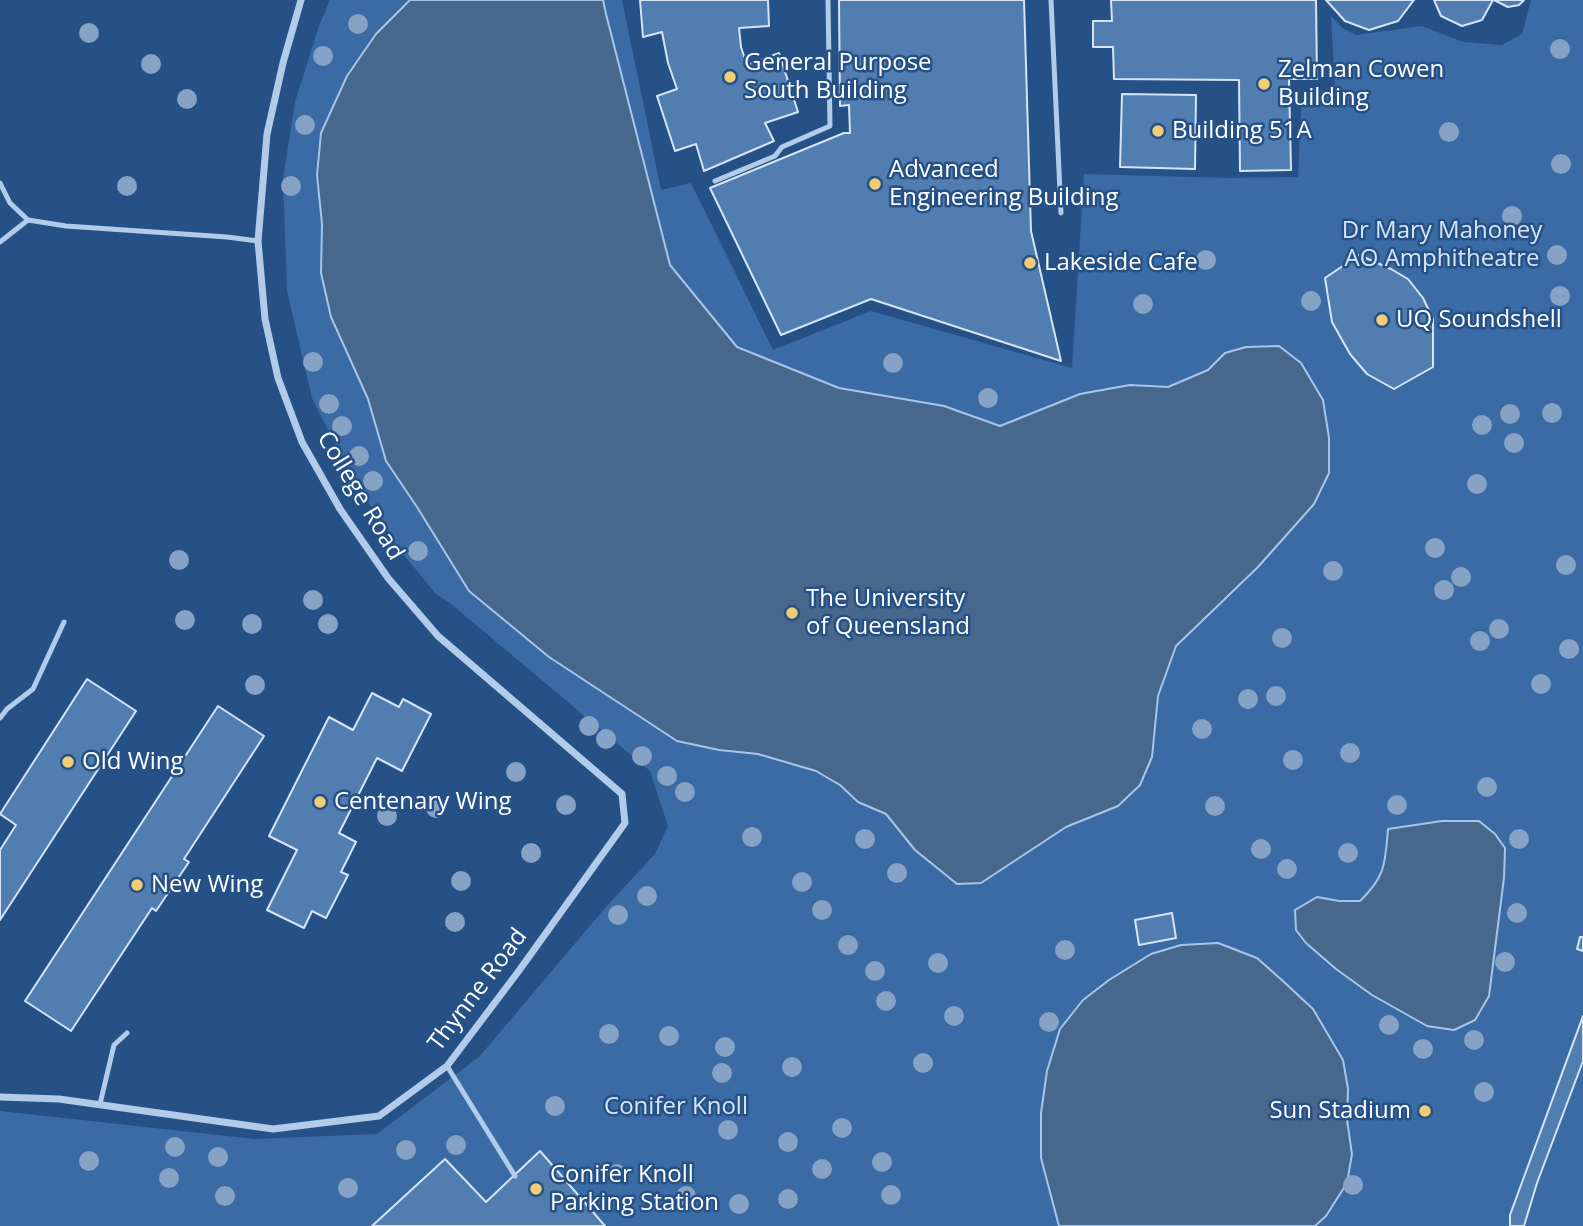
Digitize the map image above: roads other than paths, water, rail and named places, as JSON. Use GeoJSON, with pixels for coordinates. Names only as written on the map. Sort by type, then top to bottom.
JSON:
{"type":"FeatureCollection","features":[{"type":"Feature","properties":{"kind":"street","name":"College Road"},"geometry":{"type":"LineString","coordinates":[[301,0],[267,134],[258,241],[265,319],[278,378],[302,442],[340,509],[388,578],[438,636],[622,794]]}},
{"type":"Feature","properties":{"kind":"street","name":"Thynne Road"},"geometry":{"type":"LineString","coordinates":[[0,1097],[59,1099],[273,1129],[379,1116],[447,1066],[625,823],[622,794]]}},
{"type":"Feature","properties":{"kind":"lane"},"geometry":{"type":"LineString","coordinates":[[715,181],[775,156],[782,147],[830,126],[828,0]]}},
{"type":"Feature","properties":{"kind":"lane"},"geometry":{"type":"LineString","coordinates":[[1051,0],[1060,213]]}},
{"type":"Feature","properties":{"kind":"lane"},"geometry":{"type":"LineString","coordinates":[[0,183],[10,203],[28,220],[66,226],[258,241]]}},
{"type":"Feature","properties":{"kind":"lane"},"geometry":{"type":"LineString","coordinates":[[0,242],[28,220]]}},
{"type":"Feature","properties":{"kind":"lane"},"geometry":{"type":"LineString","coordinates":[[0,718],[7,709],[33,689],[64,622]]}},
{"type":"Feature","properties":{"kind":"lane"},"geometry":{"type":"LineString","coordinates":[[100,1104],[114,1045],[127,1034]]}},
{"type":"Feature","properties":{"kind":"lane"},"geometry":{"type":"LineString","coordinates":[[447,1066],[515,1175]]}},
{"type":"Feature","properties":{"kind":"place","name":"General Purpose South Building"},"geometry":{"type":"Point","coordinates":[730,77]}},
{"type":"Feature","properties":{"kind":"place","name":"Zelman Cowen Building"},"geometry":{"type":"Point","coordinates":[1264,84]}},
{"type":"Feature","properties":{"kind":"place","name":"Building 51A"},"geometry":{"type":"Point","coordinates":[1158,131]}},
{"type":"Feature","properties":{"kind":"place","name":"Advanced Engineering Building"},"geometry":{"type":"Point","coordinates":[875,184]}},
{"type":"Feature","properties":{"kind":"place","name":"Lakeside Cafe"},"geometry":{"type":"Point","coordinates":[1030,263]}},
{"type":"Feature","properties":{"kind":"place","name":"UQ Soundshell"},"geometry":{"type":"Point","coordinates":[1382,320]}},
{"type":"Feature","properties":{"kind":"place","name":"The University of Queensland"},"geometry":{"type":"Point","coordinates":[792,613]}},
{"type":"Feature","properties":{"kind":"place","name":"Old Wing"},"geometry":{"type":"Point","coordinates":[68,762]}},
{"type":"Feature","properties":{"kind":"place","name":"Centenary Wing"},"geometry":{"type":"Point","coordinates":[320,802]}},
{"type":"Feature","properties":{"kind":"place","name":"New Wing"},"geometry":{"type":"Point","coordinates":[137,885]}},
{"type":"Feature","properties":{"kind":"place","name":"Sun Stadium"},"geometry":{"type":"Point","coordinates":[1425,1111]}},
{"type":"Feature","properties":{"kind":"place","name":"Conifer Knoll Parking Station"},"geometry":{"type":"Point","coordinates":[536,1189]}},
{"type":"Feature","properties":{"kind":"park label","name":"Dr Mary Mahoney AO Amphitheatre"},"geometry":{"type":"Point","coordinates":[1442,245]}},
{"type":"Feature","properties":{"kind":"park label","name":"Conifer Knoll"},"geometry":{"type":"Point","coordinates":[676,1107]}}]}
